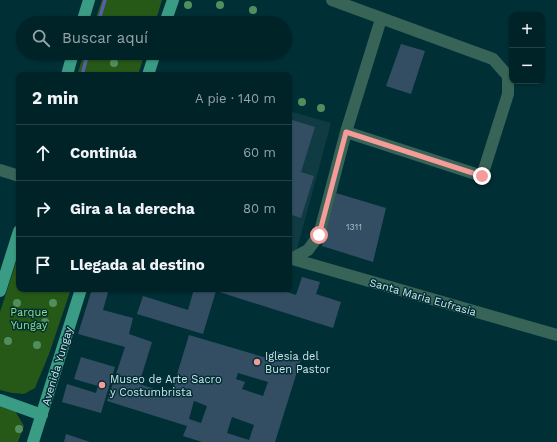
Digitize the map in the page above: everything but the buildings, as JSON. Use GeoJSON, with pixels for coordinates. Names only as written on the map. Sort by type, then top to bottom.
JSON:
{"type":"FeatureCollection","features":[{"type":"Feature","properties":{"kind":"main road"},"geometry":{"type":"LineString","coordinates":[[84,16],[89,0]]}},
{"type":"Feature","properties":{"kind":"main road"},"geometry":{"type":"LineString","coordinates":[[167,16],[172,0]]}},
{"type":"Feature","properties":{"kind":"main road"},"geometry":{"type":"LineString","coordinates":[[68,72],[71,60]]}},
{"type":"Feature","properties":{"kind":"main road"},"geometry":{"type":"LineString","coordinates":[[149,72],[153,60]]}},
{"type":"Feature","properties":{"kind":"main road"},"geometry":{"type":"LineString","coordinates":[[0,291],[16,240]]}},
{"type":"Feature","properties":{"kind":"main road","name":"Avenida Yungay"},"geometry":{"type":"LineString","coordinates":[[33,442],[80,292]]}},
{"type":"Feature","properties":{"kind":"main road"},"geometry":{"type":"LineString","coordinates":[[0,400],[42,415]]}},
{"type":"Feature","properties":{"kind":"street"},"geometry":{"type":"LineString","coordinates":[[332,0],[493,59],[508,76],[508,94],[482,176],[346,132]]}},
{"type":"Feature","properties":{"kind":"street"},"geometry":{"type":"LineString","coordinates":[[292,257],[308,250],[319,235],[346,132],[381,19]]}},
{"type":"Feature","properties":{"kind":"street"},"geometry":{"type":"LineString","coordinates":[[0,170],[16,175]]}},
{"type":"Feature","properties":{"kind":"street","name":"Santa Maria Eufrasia"},"geometry":{"type":"LineString","coordinates":[[292,259],[557,335]]}},
{"type":"Feature","properties":{"kind":"shaded area"},"geometry":{"type":"Polygon","coordinates":[[[292,112],[331,123],[296,253],[292,252],[292,112]]]}},
{"type":"Feature","properties":{"kind":"green space"},"geometry":{"type":"Polygon","coordinates":[[[102,0],[162,0],[157,16],[96,16],[102,0]]]}},
{"type":"Feature","properties":{"kind":"green space"},"geometry":{"type":"Polygon","coordinates":[[[82,60],[143,60],[139,72],[78,72],[82,60]]]}},
{"type":"Feature","properties":{"kind":"green space","name":"Parque Yungay"},"geometry":{"type":"Polygon","coordinates":[[[16,262],[16,292],[70,292],[49,354],[35,388],[24,394],[0,390],[0,312],[16,262]]]}},
{"type":"Feature","properties":{"kind":"green space"},"geometry":{"type":"Polygon","coordinates":[[[0,404],[14,409],[24,426],[18,442],[0,442],[0,404]]]}},
{"type":"Feature","properties":{"kind":"waterway"},"geometry":{"type":"LineString","coordinates":[[100,16],[105,0]]}},
{"type":"Feature","properties":{"kind":"waterway"},"geometry":{"type":"LineString","coordinates":[[83,72],[86,60]]}},
{"type":"Feature","properties":{"kind":"place","name":"Iglesia del Buen Pastor"},"geometry":{"type":"Point","coordinates":[257,362]}},
{"type":"Feature","properties":{"kind":"place","name":"Museo de Arte Sacro y Costumbrista"},"geometry":{"type":"Point","coordinates":[102,385]}},
{"type":"Feature","properties":{"kind":"route"},"geometry":{"type":"LineString","coordinates":[[319,235],[346,132],[482,176]]}}]}
